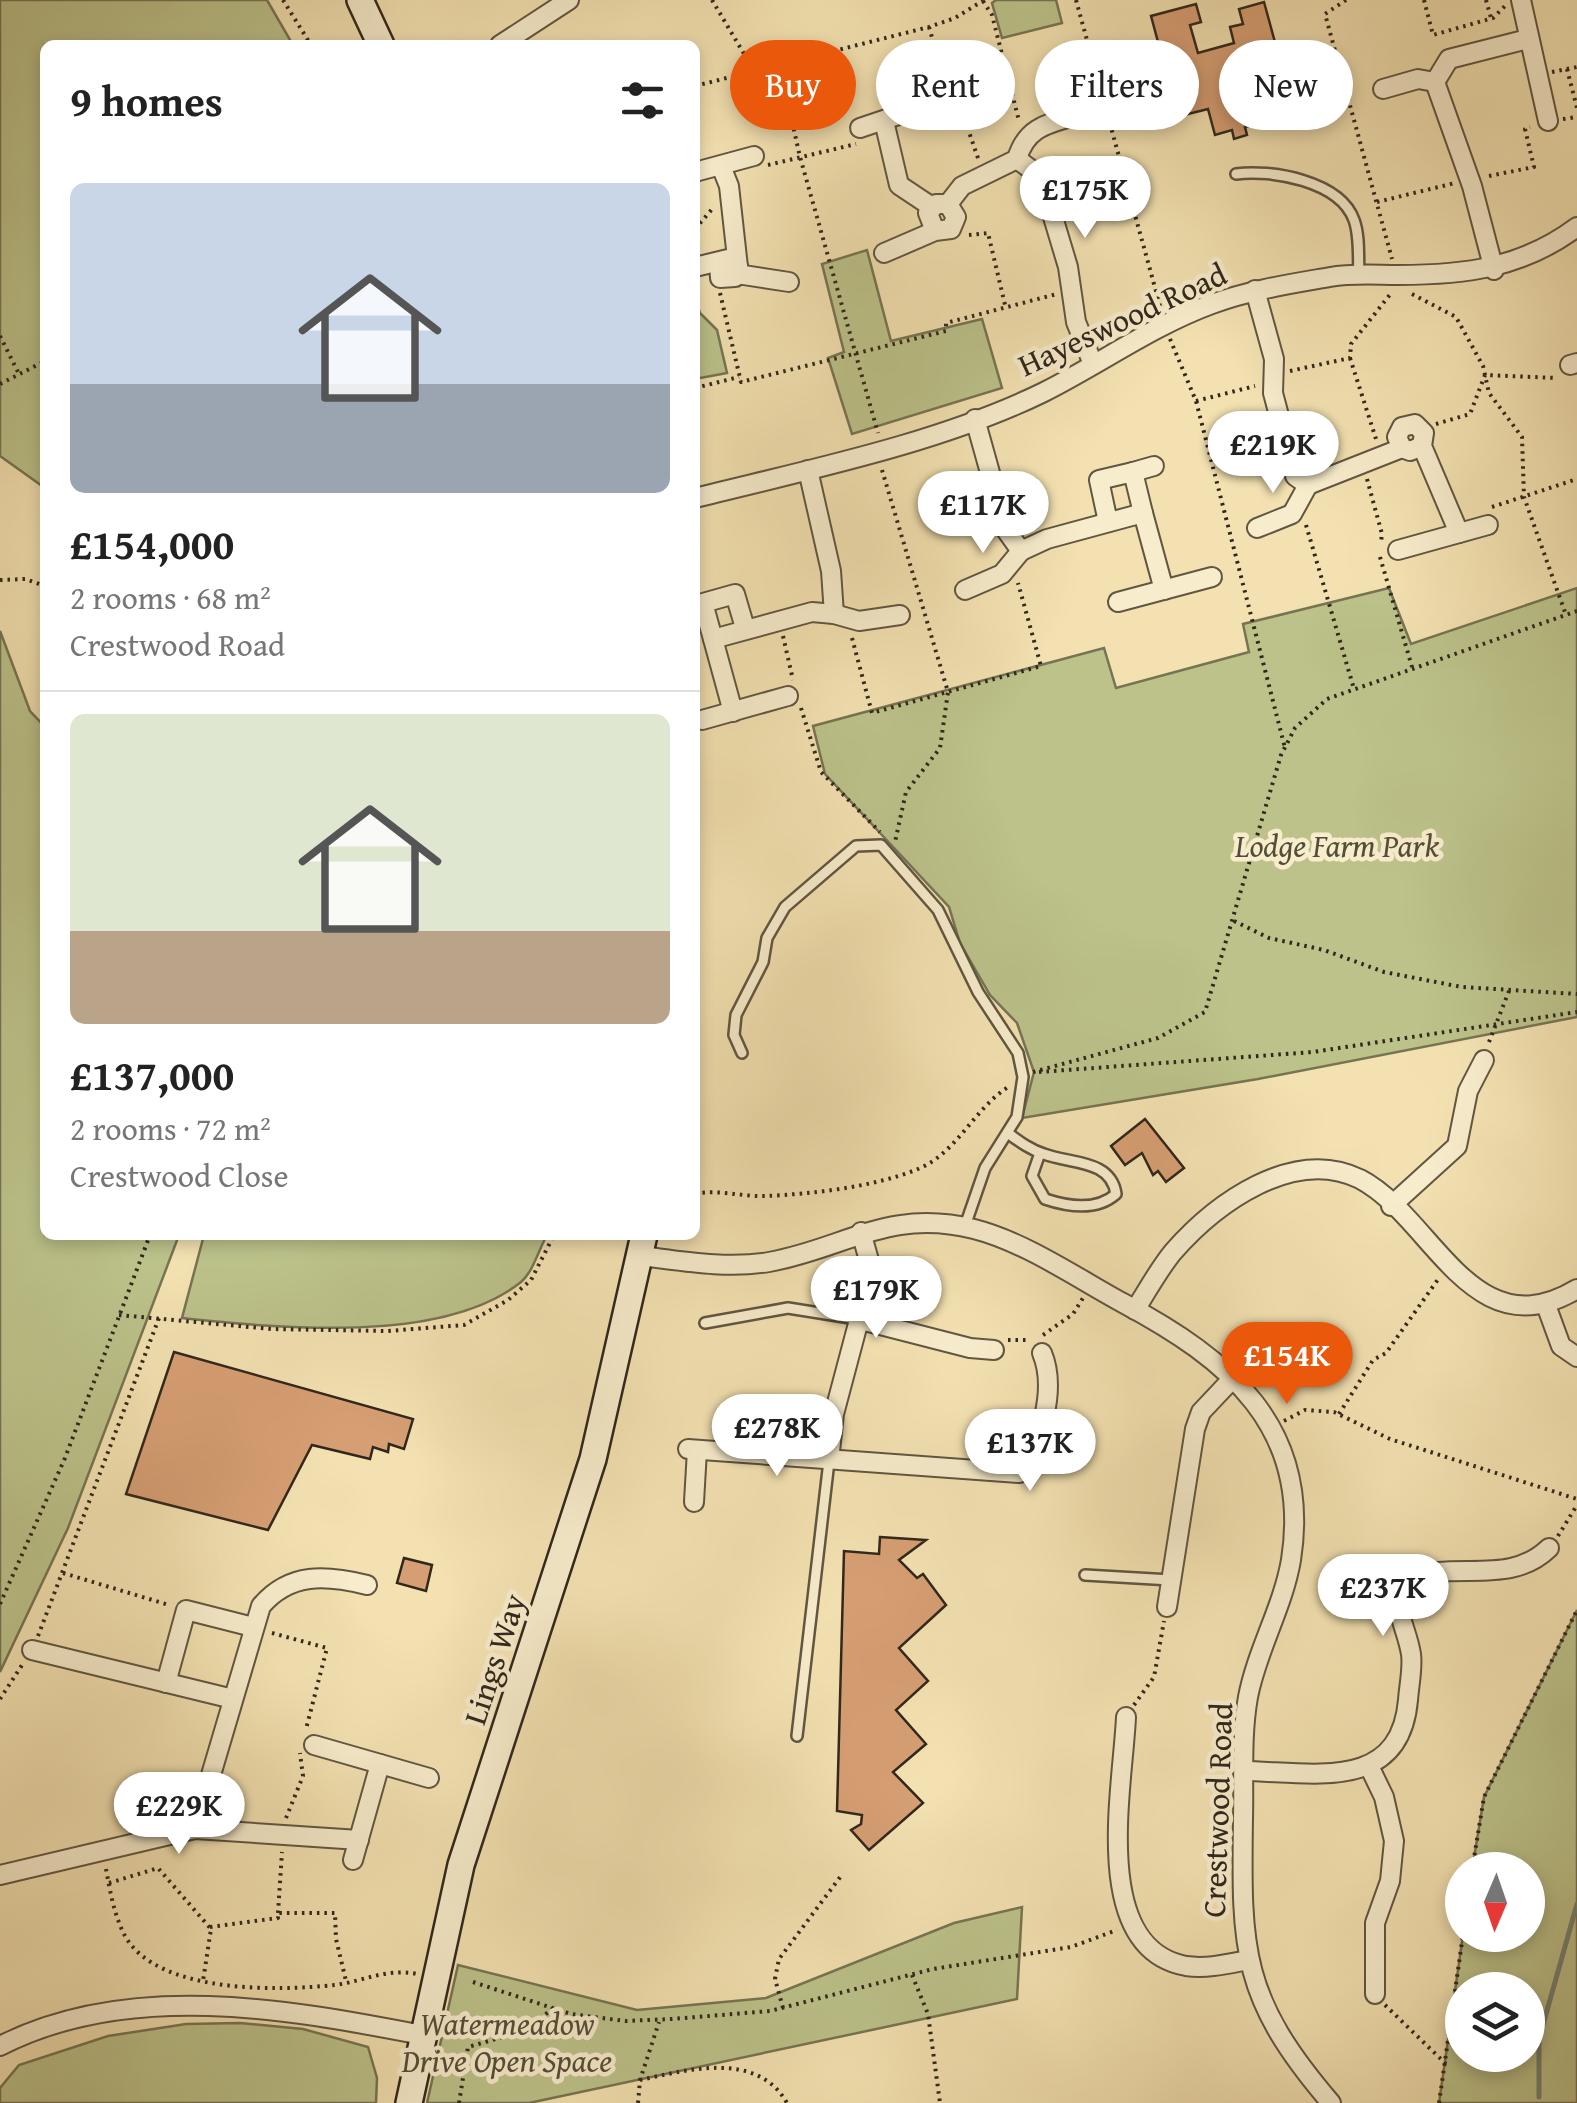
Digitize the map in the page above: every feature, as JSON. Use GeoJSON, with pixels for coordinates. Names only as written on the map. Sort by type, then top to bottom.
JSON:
{"type":"FeatureCollection","features":[{"type":"Feature","properties":{"kind":"street"},"geometry":{"type":"LineString","coordinates":[[360,0],[379,40]]}},
{"type":"Feature","properties":{"kind":"street"},"geometry":{"type":"LineString","coordinates":[[508,40],[569,0]]}},
{"type":"Feature","properties":{"kind":"street"},"geometry":{"type":"LineString","coordinates":[[1520,0],[1548,122]]}},
{"type":"Feature","properties":{"kind":"street"},"geometry":{"type":"LineString","coordinates":[[1435,82],[1449,59],[1528,39]]}},
{"type":"Feature","properties":{"kind":"street"},"geometry":{"type":"LineString","coordinates":[[1383,89],[1418,79],[1435,82]]}},
{"type":"Feature","properties":{"kind":"street"},"geometry":{"type":"LineString","coordinates":[[1435,82],[1470,180],[1494,270]]}},
{"type":"Feature","properties":{"kind":"street"},"geometry":{"type":"LineString","coordinates":[[860,128],[876,129]]}},
{"type":"Feature","properties":{"kind":"street"},"geometry":{"type":"LineString","coordinates":[[887,130],[900,185],[940,205]]}},
{"type":"Feature","properties":{"kind":"street"},"geometry":{"type":"LineString","coordinates":[[943,230],[927,218],[962,186],[1017,159],[1022,140],[1035,130]]}},
{"type":"Feature","properties":{"kind":"street"},"geometry":{"type":"LineString","coordinates":[[1017,159],[1041,177],[1068,267],[1069,291],[1093,364]]}},
{"type":"Feature","properties":{"kind":"street"},"geometry":{"type":"LineString","coordinates":[[700,171],[756,162]]}},
{"type":"Feature","properties":{"kind":"street"},"geometry":{"type":"LineString","coordinates":[[720,166],[729,186],[729,271]]}},
{"type":"Feature","properties":{"kind":"street","name":"Hayeswood Road"},"geometry":{"type":"LineString","coordinates":[[700,497],[808,470],[1042,393],[1165,326],[1255,290],[1359,275],[1494,270],[1549,248],[1577,227]]}},
{"type":"Feature","properties":{"kind":"street"},"geometry":{"type":"LineString","coordinates":[[884,254],[943,230]]}},
{"type":"Feature","properties":{"kind":"street"},"geometry":{"type":"LineString","coordinates":[[700,268],[788,282]]}},
{"type":"Feature","properties":{"kind":"street"},"geometry":{"type":"LineString","coordinates":[[1255,290],[1274,359],[1273,393],[1294,476],[1304,493]]}},
{"type":"Feature","properties":{"kind":"street"},"geometry":{"type":"LineString","coordinates":[[974,418],[1017,556]]}},
{"type":"Feature","properties":{"kind":"street"},"geometry":{"type":"LineString","coordinates":[[1256,528],[1292,514],[1304,493],[1402,448],[1397,437],[1410,424],[1422,438],[1456,524]]}},
{"type":"Feature","properties":{"kind":"street"},"geometry":{"type":"LineString","coordinates":[[1108,522],[1099,480],[1154,466]]}},
{"type":"Feature","properties":{"kind":"street"},"geometry":{"type":"LineString","coordinates":[[808,470],[840,616]]}},
{"type":"Feature","properties":{"kind":"street"},"geometry":{"type":"LineString","coordinates":[[1133,472],[1164,590]]}},
{"type":"Feature","properties":{"kind":"street"},"geometry":{"type":"LineString","coordinates":[[965,590],[1002,574],[1017,556],[1108,522],[1144,513]]}},
{"type":"Feature","properties":{"kind":"street"},"geometry":{"type":"LineString","coordinates":[[1398,550],[1456,524],[1488,525]]}},
{"type":"Feature","properties":{"kind":"street"},"geometry":{"type":"LineString","coordinates":[[1118,602],[1212,577]]}},
{"type":"Feature","properties":{"kind":"street"},"geometry":{"type":"LineString","coordinates":[[733,712],[703,604],[735,594],[745,628]]}},
{"type":"Feature","properties":{"kind":"street"},"geometry":{"type":"LineString","coordinates":[[712,638],[812,612],[840,616],[900,615]]}},
{"type":"Feature","properties":{"kind":"street"},"geometry":{"type":"LineString","coordinates":[[702,720],[788,696]]}},
{"type":"Feature","properties":{"kind":"street"},"geometry":{"type":"LineString","coordinates":[[1392,1206],[1456,1146],[1468,1091],[1484,1060]]}},
{"type":"Feature","properties":{"kind":"street"},"geometry":{"type":"LineString","coordinates":[[1135,1310],[1172,1253],[1226,1202],[1284,1174],[1327,1169],[1360,1180],[1392,1206],[1448,1266],[1486,1295],[1546,1304],[1577,1289]]}},
{"type":"Feature","properties":{"kind":"street","name":"Crestwood Road"},"geometry":{"type":"LineString","coordinates":[[642,1246],[713,1264],[769,1262],[860,1232],[913,1222],[965,1228],[1025,1252],[1190,1342],[1255,1398],[1272,1429],[1293,1516],[1290,1561],[1248,1700],[1241,1914],[1248,1960],[1267,2017],[1331,2103]]}},
{"type":"Feature","properties":{"kind":"street"},"geometry":{"type":"LineString","coordinates":[[829,1460],[834,1414],[872,1271],[860,1232]]}},
{"type":"Feature","properties":{"kind":"street","name":"Lings Way"},"geometry":{"type":"LineString","coordinates":[[410,2103],[461,1866],[593,1459],[642,1246]]}},
{"type":"Feature","properties":{"kind":"street"},"geometry":{"type":"LineString","coordinates":[[1546,1304],[1561,1346],[1577,1357]]}},
{"type":"Feature","properties":{"kind":"street"},"geometry":{"type":"LineString","coordinates":[[857,1319],[970,1348],[994,1350]]}},
{"type":"Feature","properties":{"kind":"street"},"geometry":{"type":"LineString","coordinates":[[694,1502],[692,1450],[1019,1473],[1040,1433],[1048,1366],[1036,1346]]}},
{"type":"Feature","properties":{"kind":"street"},"geometry":{"type":"LineString","coordinates":[[1167,1607],[1195,1429],[1201,1412],[1234,1377]]}},
{"type":"Feature","properties":{"kind":"street"},"geometry":{"type":"LineString","coordinates":[[1244,1771],[1347,1772],[1370,1766],[1387,1755],[1407,1717],[1412,1658],[1396,1605],[1401,1588],[1434,1572],[1487,1574],[1538,1560],[1550,1548]]}},
{"type":"Feature","properties":{"kind":"street"},"geometry":{"type":"LineString","coordinates":[[195,1829],[260,1606],[276,1589],[328,1576],[367,1585]]}},
{"type":"Feature","properties":{"kind":"street"},"geometry":{"type":"LineString","coordinates":[[166,1682],[186,1610],[253,1628]]}},
{"type":"Feature","properties":{"kind":"street"},"geometry":{"type":"LineString","coordinates":[[32,1650],[233,1699]]}},
{"type":"Feature","properties":{"kind":"street"},"geometry":{"type":"LineString","coordinates":[[1126,1717],[1118,1886],[1129,1925],[1157,1954],[1183,1966],[1208,1967],[1248,1960]]}},
{"type":"Feature","properties":{"kind":"street"},"geometry":{"type":"LineString","coordinates":[[314,1745],[429,1778]]}},
{"type":"Feature","properties":{"kind":"street"},"geometry":{"type":"LineString","coordinates":[[353,1860],[380,1764]]}},
{"type":"Feature","properties":{"kind":"street"},"geometry":{"type":"LineString","coordinates":[[1370,1766],[1384,1797],[1394,1841],[1390,1881],[1375,1923],[1375,1994]]}},
{"type":"Feature","properties":{"kind":"street"},"geometry":{"type":"LineString","coordinates":[[0,1875],[195,1829],[359,1840]]}},
{"type":"Feature","properties":{"kind":"street"},"geometry":{"type":"LineString","coordinates":[[0,2046],[25,2033],[129,2009],[239,2007],[312,2014],[422,2035]]}},
{"type":"Feature","properties":{"kind":"lane"},"geometry":{"type":"LineString","coordinates":[[1236,174],[1266,170],[1328,190],[1347,205],[1356,222],[1359,275]]}},
{"type":"Feature","properties":{"kind":"lane"},"geometry":{"type":"LineString","coordinates":[[742,1053],[734,1035],[736,1015],[763,962],[767,938],[785,907],[844,855],[868,844],[881,845],[938,910],[978,992],[1018,1053],[1026,1075],[1018,1118],[985,1168],[965,1228]]}},
{"type":"Feature","properties":{"kind":"lane"},"geometry":{"type":"LineString","coordinates":[[1008,1134],[1040,1153],[1102,1168],[1115,1182],[1116,1194],[1107,1202],[1084,1206],[1046,1199],[1032,1176],[1040,1153]]}},
{"type":"Feature","properties":{"kind":"lane"},"geometry":{"type":"LineString","coordinates":[[705,1323],[788,1308],[857,1319]]}},
{"type":"Feature","properties":{"kind":"lane"},"geometry":{"type":"LineString","coordinates":[[797,1736],[829,1460]]}},
{"type":"Feature","properties":{"kind":"lane"},"geometry":{"type":"LineString","coordinates":[[1085,1575],[1171,1580]]}},
{"type":"Feature","properties":{"kind":"path"},"geometry":{"type":"LineString","coordinates":[[283,0],[309,40]]}},
{"type":"Feature","properties":{"kind":"path"},"geometry":{"type":"LineString","coordinates":[[712,0],[736,40]]}},
{"type":"Feature","properties":{"kind":"path"},"geometry":{"type":"LineString","coordinates":[[856,44],[929,27],[983,0],[992,15],[1022,140]]}},
{"type":"Feature","properties":{"kind":"path"},"geometry":{"type":"LineString","coordinates":[[1076,0],[1165,326],[1196,401],[1285,748]]}},
{"type":"Feature","properties":{"kind":"path"},"geometry":{"type":"LineString","coordinates":[[1346,0],[1325,14],[1396,276]]}},
{"type":"Feature","properties":{"kind":"path"},"geometry":{"type":"LineString","coordinates":[[1424,0],[1433,35],[1491,18],[1512,0]]}},
{"type":"Feature","properties":{"kind":"path"},"geometry":{"type":"LineString","coordinates":[[1486,0],[1491,18]]}},
{"type":"Feature","properties":{"kind":"path"},"geometry":{"type":"LineString","coordinates":[[929,27],[944,78],[950,78],[984,175]]}},
{"type":"Feature","properties":{"kind":"path"},"geometry":{"type":"LineString","coordinates":[[1538,76],[1577,67]]}},
{"type":"Feature","properties":{"kind":"path"},"geometry":{"type":"LineString","coordinates":[[1567,69],[1577,108]]}},
{"type":"Feature","properties":{"kind":"path"},"geometry":{"type":"LineString","coordinates":[[700,85],[730,76]]}},
{"type":"Feature","properties":{"kind":"path"},"geometry":{"type":"LineString","coordinates":[[1377,202],[1534,167],[1525,129],[1577,118]]}},
{"type":"Feature","properties":{"kind":"path"},"geometry":{"type":"LineString","coordinates":[[756,162],[883,130]]}},
{"type":"Feature","properties":{"kind":"path"},"geometry":{"type":"LineString","coordinates":[[700,223],[729,186]]}},
{"type":"Feature","properties":{"kind":"path"},"geometry":{"type":"LineString","coordinates":[[943,230],[961,236],[988,233],[1006,310]]}},
{"type":"Feature","properties":{"kind":"path"},"geometry":{"type":"LineString","coordinates":[[729,271],[721,309],[742,382],[946,331],[946,322],[1006,310],[1069,291]]}},
{"type":"Feature","properties":{"kind":"path"},"geometry":{"type":"LineString","coordinates":[[1382,456],[1350,358],[1351,344],[1396,286],[1456,317],[1475,348],[1489,392],[1522,437],[1524,498],[1566,615]]}},
{"type":"Feature","properties":{"kind":"path"},"geometry":{"type":"LineString","coordinates":[[0,336],[20,374]]}},
{"type":"Feature","properties":{"kind":"path"},"geometry":{"type":"LineString","coordinates":[[1196,401],[1258,386],[1274,374],[1350,358]]}},
{"type":"Feature","properties":{"kind":"path"},"geometry":{"type":"LineString","coordinates":[[0,384],[40,364]]}},
{"type":"Feature","properties":{"kind":"path"},"geometry":{"type":"LineString","coordinates":[[1484,375],[1542,381],[1569,369]]}},
{"type":"Feature","properties":{"kind":"path"},"geometry":{"type":"LineString","coordinates":[[1422,438],[1470,414],[1484,375]]}},
{"type":"Feature","properties":{"kind":"path"},"geometry":{"type":"LineString","coordinates":[[700,387],[740,376]]}},
{"type":"Feature","properties":{"kind":"path"},"geometry":{"type":"LineString","coordinates":[[1363,464],[1382,534],[1379,551],[1412,668]]}},
{"type":"Feature","properties":{"kind":"path"},"geometry":{"type":"LineString","coordinates":[[1456,524],[1577,479]]}},
{"type":"Feature","properties":{"kind":"path"},"geometry":{"type":"LineString","coordinates":[[1304,493],[1354,688]]}},
{"type":"Feature","properties":{"kind":"path"},"geometry":{"type":"LineString","coordinates":[[840,616],[872,713],[1041,666],[1017,556]]}},
{"type":"Feature","properties":{"kind":"path"},"geometry":{"type":"LineString","coordinates":[[0,580],[24,579],[40,584]]}},
{"type":"Feature","properties":{"kind":"path"},"geometry":{"type":"LineString","coordinates":[[700,1194],[764,1196],[853,1184],[919,1169],[949,1149],[984,1102],[1026,1075],[1158,1038],[1205,1012],[1285,748],[1295,728],[1327,699],[1577,612]]}},
{"type":"Feature","properties":{"kind":"path"},"geometry":{"type":"LineString","coordinates":[[1234,921],[1256,934],[1324,950],[1384,972],[1510,990],[1577,994]]}},
{"type":"Feature","properties":{"kind":"path"},"geometry":{"type":"LineString","coordinates":[[1484,1060],[1510,990]]}},
{"type":"Feature","properties":{"kind":"path"},"geometry":{"type":"LineString","coordinates":[[1026,1075],[1314,1052],[1577,1012]]}},
{"type":"Feature","properties":{"kind":"path"},"geometry":{"type":"LineString","coordinates":[[0,1604],[65,1458],[148,1240]]}},
{"type":"Feature","properties":{"kind":"path"},"geometry":{"type":"LineString","coordinates":[[120,1315],[272,1329],[388,1331],[464,1325],[508,1300],[531,1280],[551,1240]]}},
{"type":"Feature","properties":{"kind":"path"},"geometry":{"type":"LineString","coordinates":[[1339,1414],[1373,1360],[1386,1354],[1448,1266]]}},
{"type":"Feature","properties":{"kind":"path"},"geometry":{"type":"LineString","coordinates":[[1036,1346],[1073,1314],[1091,1286]]}},
{"type":"Feature","properties":{"kind":"path"},"geometry":{"type":"LineString","coordinates":[[0,1699],[32,1650],[160,1318]]}},
{"type":"Feature","properties":{"kind":"path"},"geometry":{"type":"LineString","coordinates":[[1272,1429],[1305,1410],[1339,1414],[1390,1439],[1577,1502],[1550,1548]]}},
{"type":"Feature","properties":{"kind":"path"},"geometry":{"type":"LineString","coordinates":[[64,1573],[186,1610]]}},
{"type":"Feature","properties":{"kind":"path"},"geometry":{"type":"LineString","coordinates":[[1126,1717],[1154,1677],[1167,1607]]}},
{"type":"Feature","properties":{"kind":"path"},"geometry":{"type":"LineString","coordinates":[[1475,1852],[1484,1796],[1577,1610]]}},
{"type":"Feature","properties":{"kind":"path"},"geometry":{"type":"LineString","coordinates":[[103,1850],[108,1883],[127,1939],[169,1974],[269,1988],[346,1982],[395,1970],[422,1974]]}},
{"type":"Feature","properties":{"kind":"path"},"geometry":{"type":"LineString","coordinates":[[108,1883],[158,1868],[210,1927],[203,1981]]}},
{"type":"Feature","properties":{"kind":"path"},"geometry":{"type":"LineString","coordinates":[[783,2008],[775,1980],[779,1960],[841,1876]]}},
{"type":"Feature","properties":{"kind":"path"},"geometry":{"type":"LineString","coordinates":[[210,1927],[278,1918],[278,1913],[335,1912],[336,1938],[346,1982]]}},
{"type":"Feature","properties":{"kind":"path"},"geometry":{"type":"LineString","coordinates":[[473,1982],[553,2008],[624,2021],[660,2020],[783,2008],[912,1975],[1071,1946],[1129,1925]]}},
{"type":"Feature","properties":{"kind":"path"},"geometry":{"type":"LineString","coordinates":[[912,1975],[928,2014],[940,2103]]}},
{"type":"Feature","properties":{"kind":"path"},"geometry":{"type":"LineString","coordinates":[[1375,1994],[1445,2063]]}},
{"type":"Feature","properties":{"kind":"path"},"geometry":{"type":"LineString","coordinates":[[458,2103],[468,2046],[527,2030],[553,2008]]}},
{"type":"Feature","properties":{"kind":"path"},"geometry":{"type":"LineString","coordinates":[[638,2103],[640,2080],[660,2020]]}},
{"type":"Feature","properties":{"kind":"path"},"geometry":{"type":"LineString","coordinates":[[640,2080],[712,2066],[738,2069],[769,2084],[787,2103]]}},
{"type":"Feature","properties":{"kind":"path"},"geometry":{"type":"LineString","coordinates":[[1440,2103],[1446,2072]]}},
{"type":"Feature","properties":{"kind":"green space"},"geometry":{"type":"Polygon","coordinates":[[[0,0],[267,0],[290,40],[40,40],[40,484],[0,456],[0,0]]]}},
{"type":"Feature","properties":{"kind":"green space"},"geometry":{"type":"Polygon","coordinates":[[[1056,0],[1062,23],[1002,38],[992,3],[1056,0]]]}},
{"type":"Feature","properties":{"kind":"green space"},"geometry":{"type":"Polygon","coordinates":[[[867,250],[891,341],[982,319],[1002,388],[852,434],[828,358],[844,352],[822,264],[867,250]]]}},
{"type":"Feature","properties":{"kind":"green space"},"geometry":{"type":"Polygon","coordinates":[[[700,313],[717,330],[727,373],[700,378],[700,313]]]}},
{"type":"Feature","properties":{"kind":"green space","name":"Lodge Farm Park"},"geometry":{"type":"Polygon","coordinates":[[[1389,588],[1411,644],[1577,588],[1577,1017],[1258,1079],[1022,1118],[1034,1072],[1017,1023],[990,995],[960,943],[949,907],[825,774],[813,726],[1104,648],[1116,688],[1249,652],[1243,624],[1389,588]]]}},
{"type":"Feature","properties":{"kind":"green space"},"geometry":{"type":"Polygon","coordinates":[[[0,631],[30,711],[40,722],[40,1240],[177,1240],[68,1528],[0,1672],[0,631]]]}},
{"type":"Feature","properties":{"kind":"green space"},"geometry":{"type":"Polygon","coordinates":[[[203,1240],[545,1240],[521,1282],[488,1302],[448,1316],[404,1324],[311,1328],[182,1318],[203,1240]]]}},
{"type":"Feature","properties":{"kind":"green space"},"geometry":{"type":"Polygon","coordinates":[[[1577,1610],[1577,2103],[1439,2103],[1445,2061],[1445,2072],[1545,2072],[1545,1972],[1458,1972],[1461,1952],[1545,1952],[1545,1852],[1475,1852],[1484,1797],[1577,1610]]]}},
{"type":"Feature","properties":{"kind":"green space","name":"Watermeadow Drive Open Space"},"geometry":{"type":"Polygon","coordinates":[[[1022,1907],[1017,1999],[529,2103],[427,2103],[458,1965],[637,2010],[766,1998],[954,1923],[1022,1907]]]}},
{"type":"Feature","properties":{"kind":"green space"},"geometry":{"type":"Polygon","coordinates":[[[240,2023],[303,2029],[368,2047],[377,2078],[376,2103],[0,2103],[0,2088],[19,2065],[108,2036],[186,2024],[240,2023]]]}},
{"type":"Feature","properties":{"kind":"building"},"geometry":{"type":"Polygon","coordinates":[[[1264,2],[1274,40],[1233,40],[1230,27],[1243,24],[1239,9],[1264,2]]]}},
{"type":"Feature","properties":{"kind":"building"},"geometry":{"type":"Polygon","coordinates":[[[1196,4],[1201,22],[1190,25],[1194,40],[1157,40],[1151,16],[1196,4]]]}},
{"type":"Feature","properties":{"kind":"building"},"geometry":{"type":"Polygon","coordinates":[[[1219,47],[1219,130],[1232,130],[1215,135],[1208,109],[1199,111],[1199,53],[1219,47]]]}},
{"type":"Feature","properties":{"kind":"building"},"geometry":{"type":"Polygon","coordinates":[[[1232,130],[1246,130],[1247,135],[1234,139],[1232,130]]]}},
{"type":"Feature","properties":{"kind":"building"},"geometry":{"type":"Polygon","coordinates":[[[1145,1119],[1184,1168],[1166,1182],[1158,1171],[1153,1175],[1142,1153],[1125,1165],[1111,1146],[1145,1119]]]}},
{"type":"Feature","properties":{"kind":"building"},"geometry":{"type":"Polygon","coordinates":[[[174,1352],[413,1419],[404,1449],[389,1444],[388,1452],[373,1447],[370,1459],[312,1445],[268,1530],[126,1494],[174,1352]]]}},
{"type":"Feature","properties":{"kind":"building"},"geometry":{"type":"Polygon","coordinates":[[[880,1537],[926,1540],[899,1560],[917,1578],[923,1574],[946,1605],[899,1648],[928,1681],[896,1710],[926,1744],[893,1772],[923,1803],[869,1850],[851,1830],[861,1824],[862,1815],[837,1811],[844,1551],[879,1554],[880,1537]]]}},
{"type":"Feature","properties":{"kind":"building"},"geometry":{"type":"Polygon","coordinates":[[[404,1558],[432,1565],[426,1591],[397,1583],[404,1558]]]}},
{"type":"Feature","properties":{"kind":"waterway"},"geometry":{"type":"LineString","coordinates":[[1539,2097],[1539,2039],[1577,1904]]}}]}
